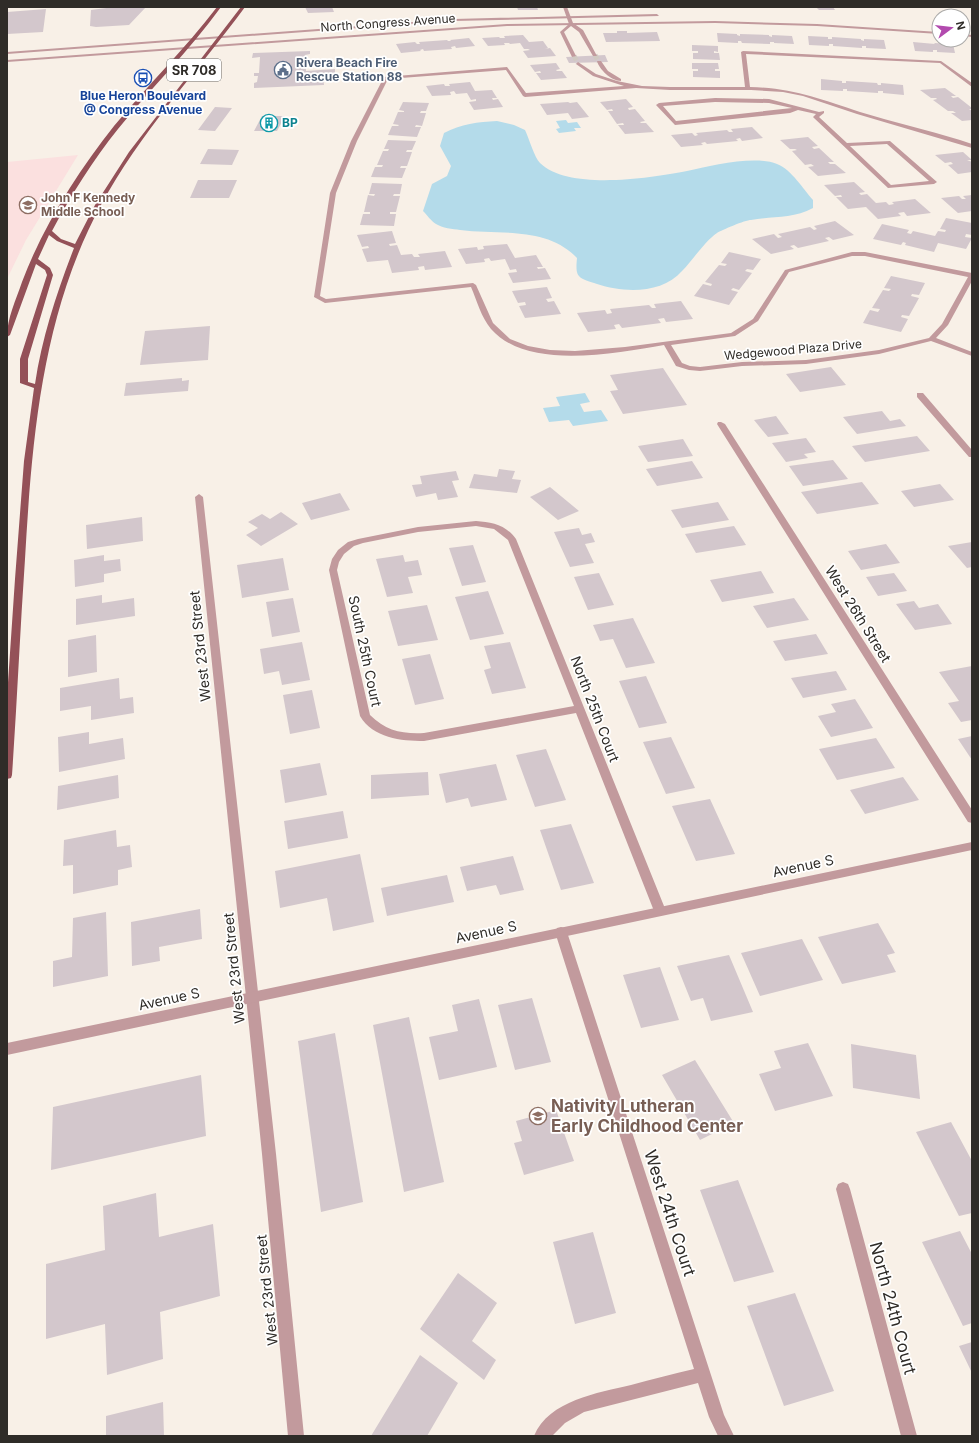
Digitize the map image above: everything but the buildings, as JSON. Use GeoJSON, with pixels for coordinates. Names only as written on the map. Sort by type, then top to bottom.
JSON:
{"type":"FeatureCollection","features":[{"type":"Feature","properties":{"kind":"main road","name":"SR 708"},"geometry":{"type":"LineString","coordinates":[[7,335],[35,260],[80,178],[102,146],[195,39],[219,7]]}},
{"type":"Feature","properties":{"kind":"main road","name":"SR 708"},"geometry":{"type":"LineString","coordinates":[[7,775],[24,505],[32,419],[48,331],[77,247],[97,206],[116,174],[142,136],[243,7]]}},
{"type":"Feature","properties":{"kind":"main road"},"geometry":{"type":"LineString","coordinates":[[49,232],[59,240],[77,247]]}},
{"type":"Feature","properties":{"kind":"main road"},"geometry":{"type":"LineString","coordinates":[[35,260],[48,269],[50,275],[24,359],[24,383],[37,388]]}},
{"type":"Feature","properties":{"kind":"street"},"geometry":{"type":"LineString","coordinates":[[565,7],[571,24],[581,31],[595,55]]}},
{"type":"Feature","properties":{"kind":"street","name":"North Congress Avenue"},"geometry":{"type":"LineString","coordinates":[[7,53],[469,19],[662,15]]}},
{"type":"Feature","properties":{"kind":"street","name":"North Congress Avenue"},"geometry":{"type":"LineString","coordinates":[[7,61],[465,28],[571,24],[662,22],[764,23],[931,33]]}},
{"type":"Feature","properties":{"kind":"street"},"geometry":{"type":"LineString","coordinates":[[571,24],[562,32],[574,56]]}},
{"type":"Feature","properties":{"kind":"street"},"geometry":{"type":"LineString","coordinates":[[748,88],[743,52],[942,62],[972,85]]}},
{"type":"Feature","properties":{"kind":"street"},"geometry":{"type":"LineString","coordinates":[[599,62],[612,76],[638,86]]}},
{"type":"Feature","properties":{"kind":"street","name":"Wedgewood Plaza Drive"},"geometry":{"type":"LineString","coordinates":[[578,63],[602,78],[616,83],[638,86],[686,90],[748,88],[796,92],[834,105],[972,146]]}},
{"type":"Feature","properties":{"kind":"street","name":"Wedgewood Plaza Drive"},"geometry":{"type":"LineString","coordinates":[[638,86],[525,94],[507,68],[386,78],[354,141],[333,193],[316,297],[325,301],[473,286],[492,327],[506,340],[522,347],[547,352],[572,354],[733,335],[756,320],[788,271],[852,254],[865,254],[972,276],[945,326],[931,338],[867,355],[806,362],[742,364],[700,369],[689,368],[679,364],[666,343]]}},
{"type":"Feature","properties":{"kind":"street"},"geometry":{"type":"LineString","coordinates":[[797,108],[790,112],[675,123],[659,105],[715,100],[769,101],[819,113]]}},
{"type":"Feature","properties":{"kind":"street"},"geometry":{"type":"LineString","coordinates":[[834,105],[819,113],[816,117],[846,146],[890,187],[934,182],[888,142],[846,146]]}},
{"type":"Feature","properties":{"kind":"street"},"geometry":{"type":"LineString","coordinates":[[931,338],[972,354]]}},
{"type":"Feature","properties":{"kind":"street"},"geometry":{"type":"LineString","coordinates":[[920,395],[972,455]]}},
{"type":"Feature","properties":{"kind":"street","name":"West 26th Street"},"geometry":{"type":"LineString","coordinates":[[721,424],[972,819]]}},
{"type":"Feature","properties":{"kind":"street","name":"West 23rd Street"},"geometry":{"type":"LineString","coordinates":[[199,497],[252,997],[296,1436]]}},
{"type":"Feature","properties":{"kind":"street","name":"South 25th Court"},"geometry":{"type":"LineString","coordinates":[[493,525],[470,523],[368,538],[350,544],[337,556],[333,570],[365,716],[374,726],[388,734],[406,738],[424,737],[580,709]]}},
{"type":"Feature","properties":{"kind":"street","name":"North 25th Court"},"geometry":{"type":"LineString","coordinates":[[493,525],[507,533],[516,544],[660,911]]}},
{"type":"Feature","properties":{"kind":"street","name":"Avenue S"},"geometry":{"type":"LineString","coordinates":[[7,1049],[972,846]]}},
{"type":"Feature","properties":{"kind":"street","name":"West 24th Court"},"geometry":{"type":"LineString","coordinates":[[561,932],[717,1417],[726,1436]]}},
{"type":"Feature","properties":{"kind":"street","name":"North 24th Court"},"geometry":{"type":"LineString","coordinates":[[843,1188],[909,1436]]}},
{"type":"Feature","properties":{"kind":"street"},"geometry":{"type":"LineString","coordinates":[[542,1436],[552,1423],[565,1413],[582,1405],[703,1374]]}},
{"type":"Feature","properties":{"kind":"shaded area","name":"John F Kennedy Middle School"},"geometry":{"type":"Polygon","coordinates":[[[78,155],[26,240],[7,279],[7,162],[78,155]]]}},
{"type":"Feature","properties":{"kind":"water"},"geometry":{"type":"Polygon","coordinates":[[[566,120],[568,123],[577,122],[581,128],[574,128],[576,131],[559,133],[556,129],[560,128],[556,121],[566,120]]]}},
{"type":"Feature","properties":{"kind":"water"},"geometry":{"type":"Polygon","coordinates":[[[497,121],[514,125],[525,130],[540,163],[553,172],[570,177],[590,180],[632,179],[671,174],[732,162],[768,162],[777,164],[792,175],[813,200],[813,208],[790,216],[748,220],[717,233],[674,279],[664,284],[642,290],[608,287],[586,280],[579,276],[577,273],[577,258],[565,248],[552,241],[537,236],[522,234],[460,230],[444,227],[434,223],[423,211],[432,184],[447,176],[451,166],[440,146],[444,133],[457,127],[470,124],[497,121]]]}},
{"type":"Feature","properties":{"kind":"water"},"geometry":{"type":"Polygon","coordinates":[[[585,393],[590,402],[580,404],[584,412],[601,410],[608,421],[573,426],[569,420],[549,422],[543,408],[560,406],[556,397],[585,393]]]}},
{"type":"Feature","properties":{"kind":"tunnel"},"geometry":{"type":"LineString","coordinates":[[595,55],[599,62]]}},
{"type":"Feature","properties":{"kind":"tunnel"},"geometry":{"type":"LineString","coordinates":[[574,56],[578,63]]}},
{"type":"Feature","properties":{"kind":"place","name":"Rivera Beach Fire Rescue Station 88"},"geometry":{"type":"Point","coordinates":[283,70]}},
{"type":"Feature","properties":{"kind":"place","name":"Blue Heron Boulevard @ Congress Avenue"},"geometry":{"type":"Point","coordinates":[143,78]}},
{"type":"Feature","properties":{"kind":"place","name":"BP"},"geometry":{"type":"Point","coordinates":[269,123]}},
{"type":"Feature","properties":{"kind":"place","name":"John F Kennedy Middle School"},"geometry":{"type":"Point","coordinates":[28,205]}},
{"type":"Feature","properties":{"kind":"place","name":"Nativity Lutheran Early Childhood Center"},"geometry":{"type":"Point","coordinates":[538,1116]}}]}
